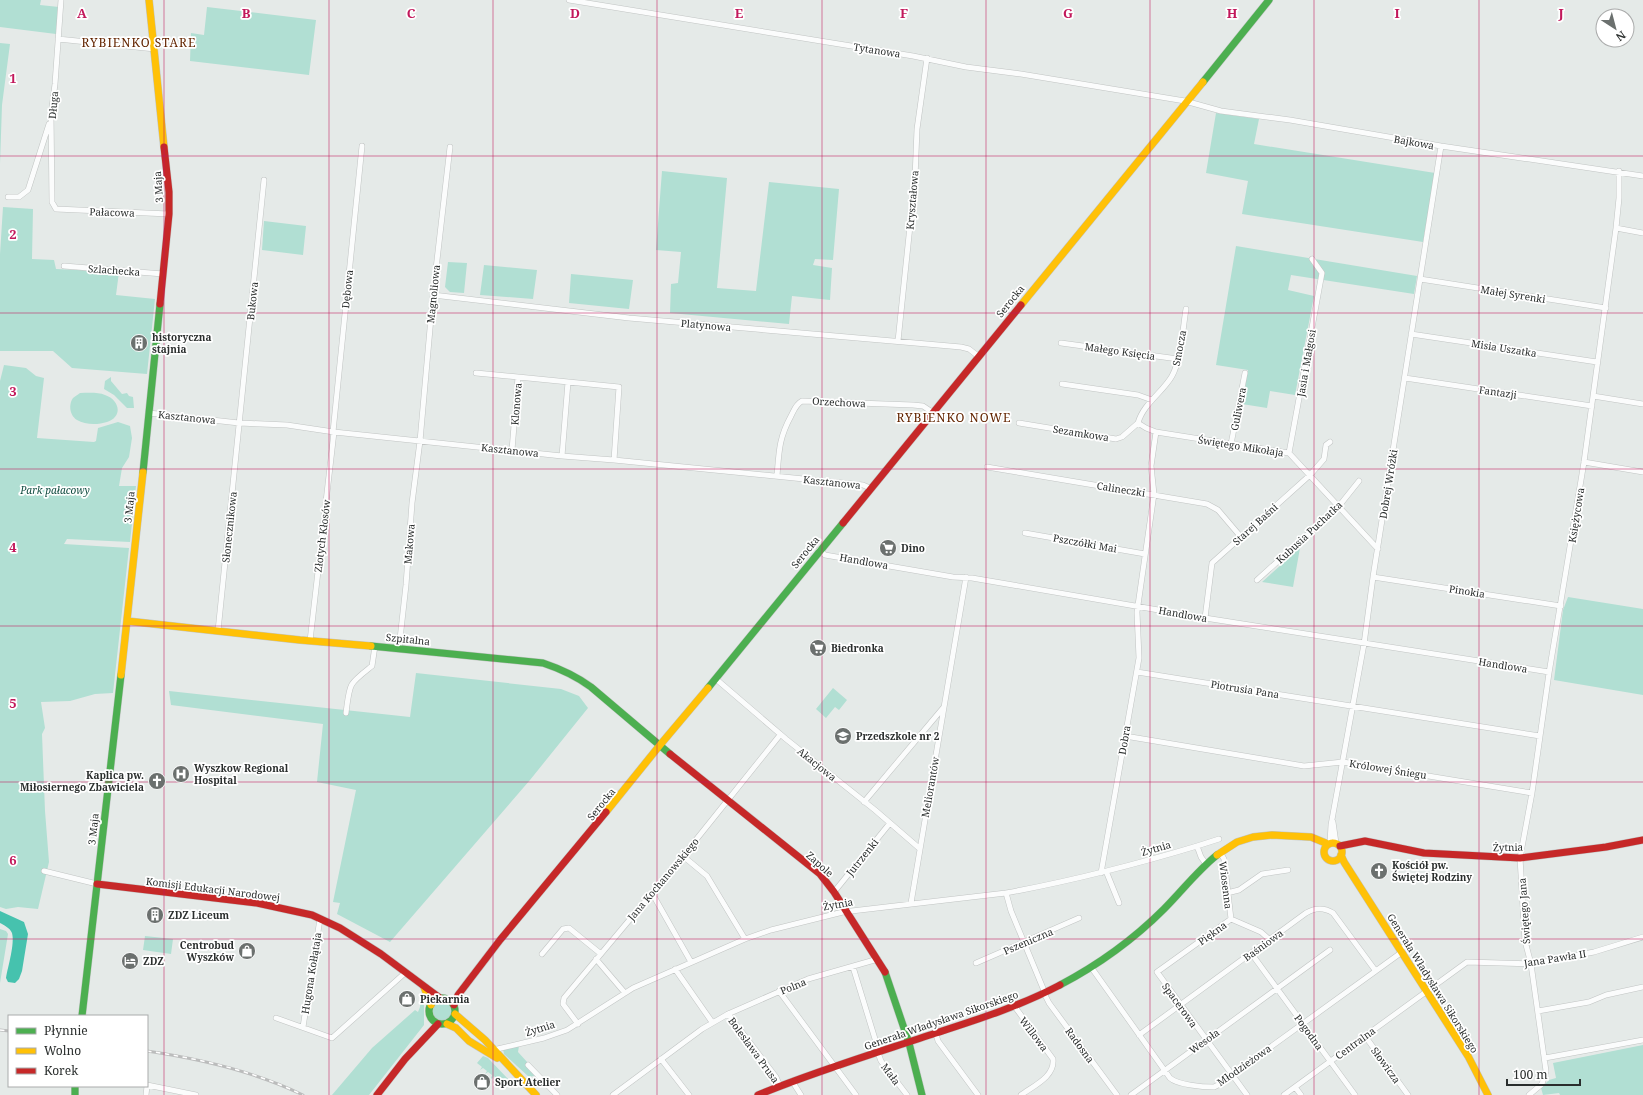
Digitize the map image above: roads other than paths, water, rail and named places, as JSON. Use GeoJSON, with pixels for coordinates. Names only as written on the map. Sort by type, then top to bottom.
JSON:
{"type":"FeatureCollection","features":[{"type":"Feature","properties":{"kind":"street","name":"Długa"},"geometry":{"type":"LineString","coordinates":[[56,209],[52,202],[51,190],[51,115],[55,84],[61,0]]}},
{"type":"Feature","properties":{"kind":"street","name":"3 Maja"},"geometry":{"type":"LineString","coordinates":[[82,1015],[127,621],[169,214],[169,192],[149,0]]}},
{"type":"Feature","properties":{"kind":"street","name":"Tytanowa"},"geometry":{"type":"LineString","coordinates":[[569,0],[927,58],[966,67],[1021,74],[1185,101]]}},
{"type":"Feature","properties":{"kind":"street","name":"Serocka"},"geometry":{"type":"LineString","coordinates":[[454,1005],[458,995],[487,956],[539,893],[574,854],[660,745],[716,679],[819,550],[1268,0]]}},
{"type":"Feature","properties":{"kind":"street"},"geometry":{"type":"LineString","coordinates":[[58,38],[155,49]]}},
{"type":"Feature","properties":{"kind":"street","name":"Kryształowa"},"geometry":{"type":"LineString","coordinates":[[898,342],[915,178],[918,122],[927,58]]}},
{"type":"Feature","properties":{"kind":"street","name":"Bajkowa"},"geometry":{"type":"LineString","coordinates":[[1185,101],[1221,111],[1290,120],[1441,146],[1619,171],[1643,176]]}},
{"type":"Feature","properties":{"kind":"street"},"geometry":{"type":"LineString","coordinates":[[8,197],[19,198],[28,190],[51,115]]}},
{"type":"Feature","properties":{"kind":"street","name":"Dębowa"},"geometry":{"type":"LineString","coordinates":[[334,432],[362,146]]}},
{"type":"Feature","properties":{"kind":"street","name":"Dobrej Wróżki"},"geometry":{"type":"LineString","coordinates":[[1334,848],[1333,821],[1364,644],[1373,576],[1441,146]]}},
{"type":"Feature","properties":{"kind":"street","name":"Magnoliowa"},"geometry":{"type":"LineString","coordinates":[[420,441],[432,295],[450,148]]}},
{"type":"Feature","properties":{"kind":"street","name":"Księżycowa"},"geometry":{"type":"LineString","coordinates":[[1520,858],[1532,793],[1549,672],[1584,462],[1620,198],[1619,171]]}},
{"type":"Feature","properties":{"kind":"street","name":"Bukowa"},"geometry":{"type":"LineString","coordinates":[[240,423],[264,180]]}},
{"type":"Feature","properties":{"kind":"street","name":"Pałacowa"},"geometry":{"type":"LineString","coordinates":[[56,209],[169,214]]}},
{"type":"Feature","properties":{"kind":"street"},"geometry":{"type":"LineString","coordinates":[[1616,228],[1643,233]]}},
{"type":"Feature","properties":{"kind":"street","name":"Jasia i Małgosi"},"geometry":{"type":"LineString","coordinates":[[1289,453],[1322,273],[1312,259]]}},
{"type":"Feature","properties":{"kind":"street","name":"Szlachecka"},"geometry":{"type":"LineString","coordinates":[[64,266],[163,274]]}},
{"type":"Feature","properties":{"kind":"street","name":"Małej Syrenki"},"geometry":{"type":"LineString","coordinates":[[1420,279],[1606,308]]}},
{"type":"Feature","properties":{"kind":"street","name":"Platynowa"},"geometry":{"type":"LineString","coordinates":[[432,295],[629,318],[961,347],[969,349],[978,356]]}},
{"type":"Feature","properties":{"kind":"street","name":"Smocza"},"geometry":{"type":"LineString","coordinates":[[1138,423],[1139,418],[1152,400],[1173,376],[1178,359],[1186,309]]}},
{"type":"Feature","properties":{"kind":"street","name":"Misia Uszatka"},"geometry":{"type":"LineString","coordinates":[[1411,334],[1597,362]]}},
{"type":"Feature","properties":{"kind":"street","name":"Małego Księcia"},"geometry":{"type":"LineString","coordinates":[[1061,343],[1178,359]]}},
{"type":"Feature","properties":{"kind":"street","name":"Klonowa"},"geometry":{"type":"LineString","coordinates":[[476,373],[518,377],[512,450]]}},
{"type":"Feature","properties":{"kind":"street","name":"Guliwera"},"geometry":{"type":"LineString","coordinates":[[1232,444],[1245,373]]}},
{"type":"Feature","properties":{"kind":"street"},"geometry":{"type":"LineString","coordinates":[[518,377],[619,387],[614,460]]}},
{"type":"Feature","properties":{"kind":"street","name":"Fantazji"},"geometry":{"type":"LineString","coordinates":[[1404,378],[1592,406]]}},
{"type":"Feature","properties":{"kind":"street"},"geometry":{"type":"LineString","coordinates":[[562,456],[568,382]]}},
{"type":"Feature","properties":{"kind":"street"},"geometry":{"type":"LineString","coordinates":[[1062,384],[1138,395],[1152,400]]}},
{"type":"Feature","properties":{"kind":"street"},"geometry":{"type":"LineString","coordinates":[[1593,396],[1643,404]]}},
{"type":"Feature","properties":{"kind":"street","name":"Orzechowa"},"geometry":{"type":"LineString","coordinates":[[777,476],[780,439],[796,407],[802,401],[913,404],[924,406],[932,412]]}},
{"type":"Feature","properties":{"kind":"street","name":"Kasztanowa"},"geometry":{"type":"LineString","coordinates":[[149,413],[240,423],[287,425],[334,432],[562,456],[865,485],[870,488]]}},
{"type":"Feature","properties":{"kind":"street","name":"Słonecznikowa"},"geometry":{"type":"LineString","coordinates":[[218,632],[240,423]]}},
{"type":"Feature","properties":{"kind":"street","name":"Sezamkowa"},"geometry":{"type":"LineString","coordinates":[[1019,423],[1116,439],[1122,437],[1138,423]]}},
{"type":"Feature","properties":{"kind":"street","name":"Świętego Mikołaja"},"geometry":{"type":"LineString","coordinates":[[1138,423],[1156,432],[1289,453],[1378,549]]}},
{"type":"Feature","properties":{"kind":"street","name":"Złotych Kłosów"},"geometry":{"type":"LineString","coordinates":[[310,641],[334,432]]}},
{"type":"Feature","properties":{"kind":"street"},"geometry":{"type":"LineString","coordinates":[[1138,606],[1154,494],[1151,466],[1156,432]]}},
{"type":"Feature","properties":{"kind":"street","name":"Makowa"},"geometry":{"type":"LineString","coordinates":[[399,648],[406,585],[412,503],[420,441]]}},
{"type":"Feature","properties":{"kind":"street","name":"Starej Baśni"},"geometry":{"type":"LineString","coordinates":[[1205,618],[1212,563],[1310,475],[1324,459],[1326,445],[1330,442]]}},
{"type":"Feature","properties":{"kind":"street"},"geometry":{"type":"LineString","coordinates":[[1584,462],[1643,472]]}},
{"type":"Feature","properties":{"kind":"street","name":"Calineczki"},"geometry":{"type":"LineString","coordinates":[[987,467],[1207,504],[1214,507],[1241,536]]}},
{"type":"Feature","properties":{"kind":"street","name":"Kubusia Puchatka"},"geometry":{"type":"LineString","coordinates":[[1257,580],[1338,506],[1359,481]]}},
{"type":"Feature","properties":{"kind":"street","name":"Pszczółki Mai"},"geometry":{"type":"LineString","coordinates":[[1025,533],[1145,554]]}},
{"type":"Feature","properties":{"kind":"street","name":"Handlowa"},"geometry":{"type":"LineString","coordinates":[[819,550],[826,555],[953,577],[966,577],[1364,644],[1549,672]]}},
{"type":"Feature","properties":{"kind":"street","name":"Pinokia"},"geometry":{"type":"LineString","coordinates":[[1373,576],[1561,606]]}},
{"type":"Feature","properties":{"kind":"street","name":"Meliorantów"},"geometry":{"type":"LineString","coordinates":[[911,903],[919,848],[966,577]]}},
{"type":"Feature","properties":{"kind":"street","name":"Dobra"},"geometry":{"type":"LineString","coordinates":[[1103,872],[1139,658],[1138,606]]}},
{"type":"Feature","properties":{"kind":"street","name":"Szpitalna"},"geometry":{"type":"LineString","coordinates":[[127,621],[218,632],[399,648],[543,663],[563,670],[591,687],[660,745]]}},
{"type":"Feature","properties":{"kind":"street"},"geometry":{"type":"LineString","coordinates":[[346,713],[349,686],[372,666],[375,646]]}},
{"type":"Feature","properties":{"kind":"street","name":"Piotrusia Pana"},"geometry":{"type":"LineString","coordinates":[[1137,672],[1540,736]]}},
{"type":"Feature","properties":{"kind":"street","name":"Akacjowa"},"geometry":{"type":"LineString","coordinates":[[716,679],[780,735],[919,848]]}},
{"type":"Feature","properties":{"kind":"street"},"geometry":{"type":"LineString","coordinates":[[864,802],[943,707]]}},
{"type":"Feature","properties":{"kind":"street","name":"Jana Kochanowskiego"},"geometry":{"type":"LineString","coordinates":[[578,1024],[564,1006],[563,1000],[683,856],[780,735]]}},
{"type":"Feature","properties":{"kind":"street","name":"Królowej Śniegu"},"geometry":{"type":"LineString","coordinates":[[1125,736],[1304,766],[1343,762],[1532,793]]}},
{"type":"Feature","properties":{"kind":"street","name":"Zapole"},"geometry":{"type":"LineString","coordinates":[[660,745],[820,874],[834,892],[878,959],[886,976],[909,1043],[922,1095]]}},
{"type":"Feature","properties":{"kind":"street","name":"Jutrzenki"},"geometry":{"type":"LineString","coordinates":[[834,892],[890,823]]}},
{"type":"Feature","properties":{"kind":"street","name":"Generała Władysława Sikorskiego"},"geometry":{"type":"LineString","coordinates":[[758,1095],[792,1081],[1015,1007],[1045,993],[1091,967],[1131,938],[1157,917],[1206,864],[1220,852],[1232,844],[1255,836],[1276,834],[1312,837],[1334,848],[1468,1056],[1488,1095]]}},
{"type":"Feature","properties":{"kind":"street","name":"Żytnia"},"geometry":{"type":"LineString","coordinates":[[484,1050],[493,1050],[544,1038],[578,1024],[625,993],[675,969],[745,939],[787,925],[847,912],[911,903],[1006,893],[1148,861],[1219,839]]}},
{"type":"Feature","properties":{"kind":"street","name":"Żytnia"},"geometry":{"type":"LineString","coordinates":[[1334,861],[1338,859],[1334,848],[1356,847],[1374,843],[1447,855],[1520,858],[1606,847],[1643,840]]}},
{"type":"Feature","properties":{"kind":"street"},"geometry":{"type":"LineString","coordinates":[[1197,846],[1201,857],[1206,864]]}},
{"type":"Feature","properties":{"kind":"street","name":"Generała Władysława Sikorskiego"},"geometry":{"type":"LineString","coordinates":[[1334,848],[1326,858],[1341,865],[1358,884]]}},
{"type":"Feature","properties":{"kind":"street","name":"Wiosenna"},"geometry":{"type":"LineString","coordinates":[[1220,852],[1224,859],[1231,919]]}},
{"type":"Feature","properties":{"kind":"street"},"geometry":{"type":"LineString","coordinates":[[683,856],[707,876],[745,939]]}},
{"type":"Feature","properties":{"kind":"street","name":"Świętego Jana"},"geometry":{"type":"LineString","coordinates":[[1520,858],[1526,941],[1531,964],[1546,1071],[1545,1079],[1542,1084],[1529,1095]]}},
{"type":"Feature","properties":{"kind":"street"},"geometry":{"type":"LineString","coordinates":[[1227,893],[1239,890],[1262,874],[1288,870]]}},
{"type":"Feature","properties":{"kind":"street"},"geometry":{"type":"LineString","coordinates":[[44,871],[97,884]]}},
{"type":"Feature","properties":{"kind":"street"},"geometry":{"type":"LineString","coordinates":[[1103,872],[1119,903]]}},
{"type":"Feature","properties":{"kind":"street","name":"Komisji Edukacji Narodowej"},"geometry":{"type":"LineString","coordinates":[[97,884],[257,903],[296,911],[320,918],[340,928],[442,998]]}},
{"type":"Feature","properties":{"kind":"street"},"geometry":{"type":"LineString","coordinates":[[652,893],[691,962]]}},
{"type":"Feature","properties":{"kind":"street","name":"Radosna"},"geometry":{"type":"LineString","coordinates":[[1006,893],[1011,912],[1023,943],[1049,1003],[1117,1095]]}},
{"type":"Feature","properties":{"kind":"street","name":"Baśniowa"},"geometry":{"type":"LineString","coordinates":[[1139,1036],[1251,953],[1308,912],[1316,908],[1326,909],[1336,916],[1375,970]]}},
{"type":"Feature","properties":{"kind":"street","name":"Hugona Kołłątaja"},"geometry":{"type":"LineString","coordinates":[[303,1027],[320,918]]}},
{"type":"Feature","properties":{"kind":"street","name":"Pszeniczna"},"geometry":{"type":"LineString","coordinates":[[976,963],[1079,918]]}},
{"type":"Feature","properties":{"kind":"street","name":"Piękna"},"geometry":{"type":"LineString","coordinates":[[1156,972],[1231,919],[1261,932],[1270,940]]}},
{"type":"Feature","properties":{"kind":"street"},"geometry":{"type":"LineString","coordinates":[[542,954],[563,930],[569,928],[601,954]]}},
{"type":"Feature","properties":{"kind":"street","name":"Jana Pawła II"},"geometry":{"type":"LineString","coordinates":[[1426,991],[1467,962],[1531,964],[1594,952],[1643,937]]}},
{"type":"Feature","properties":{"kind":"street","name":"Młodzieżowa"},"geometry":{"type":"LineString","coordinates":[[1091,967],[1170,1078],[1176,1082],[1211,1087],[1218,1085],[1232,1075],[1408,945]]}},
{"type":"Feature","properties":{"kind":"street"},"geometry":{"type":"LineString","coordinates":[[1277,988],[1330,950]]}},
{"type":"Feature","properties":{"kind":"street","name":"Pogodna"},"geometry":{"type":"LineString","coordinates":[[1251,953],[1355,1095]]}},
{"type":"Feature","properties":{"kind":"street","name":"Serocka"},"geometry":{"type":"LineString","coordinates":[[442,998],[454,991],[487,956]]}},
{"type":"Feature","properties":{"kind":"street"},"geometry":{"type":"LineString","coordinates":[[596,959],[625,993]]}},
{"type":"Feature","properties":{"kind":"street","name":"Polna"},"geometry":{"type":"LineString","coordinates":[[613,1095],[712,1022],[808,979],[878,959]]}},
{"type":"Feature","properties":{"kind":"street","name":"Mała"},"geometry":{"type":"LineString","coordinates":[[853,967],[881,1061],[907,1095]]}},
{"type":"Feature","properties":{"kind":"street"},"geometry":{"type":"LineString","coordinates":[[675,969],[712,1022]]}},
{"type":"Feature","properties":{"kind":"street"},"geometry":{"type":"LineString","coordinates":[[276,1018],[303,1027],[328,1038],[332,1038],[406,972]]}},
{"type":"Feature","properties":{"kind":"street","name":"Spacerowa"},"geometry":{"type":"LineString","coordinates":[[1156,972],[1247,1095]]}},
{"type":"Feature","properties":{"kind":"street","name":"Komisji Edukacji Narodowej"},"geometry":{"type":"LineString","coordinates":[[424,987],[431,1005]]}},
{"type":"Feature","properties":{"kind":"street"},"geometry":{"type":"LineString","coordinates":[[1538,1011],[1589,1002],[1606,995],[1643,987]]}},
{"type":"Feature","properties":{"kind":"street","name":"Wesoła"},"geometry":{"type":"LineString","coordinates":[[1131,1095],[1277,988]]}},
{"type":"Feature","properties":{"kind":"street"},"geometry":{"type":"LineString","coordinates":[[779,991],[856,1095]]}},
{"type":"Feature","properties":{"kind":"street","name":"Centralna"},"geometry":{"type":"LineString","coordinates":[[1284,1095],[1426,991]]}},
{"type":"Feature","properties":{"kind":"street"},"geometry":{"type":"LineString","coordinates":[[377,1095],[405,1059],[428,1025],[431,1005],[442,998],[449,1000],[454,1005],[455,1014],[451,1021],[447,1024]]}},
{"type":"Feature","properties":{"kind":"street","name":"Willowa"},"geometry":{"type":"LineString","coordinates":[[1015,1007],[1053,1059],[1053,1064],[1047,1076],[1021,1095]]}},
{"type":"Feature","properties":{"kind":"street"},"geometry":{"type":"LineString","coordinates":[[455,1014],[493,1050],[536,1095]]}},
{"type":"Feature","properties":{"kind":"street","name":"Bolesława Prusa"},"geometry":{"type":"LineString","coordinates":[[728,1014],[776,1077],[780,1086]]}},
{"type":"Feature","properties":{"kind":"street"},"geometry":{"type":"LineString","coordinates":[[430,1016],[438,1024],[447,1024],[456,1028],[469,1041],[498,1059],[532,1095]]}},
{"type":"Feature","properties":{"kind":"street"},"geometry":{"type":"LineString","coordinates":[[405,1059],[438,1024]]}},
{"type":"Feature","properties":{"kind":"street"},"geometry":{"type":"LineString","coordinates":[[936,1034],[939,1042],[978,1095]]}},
{"type":"Feature","properties":{"kind":"street","name":"Słowicza"},"geometry":{"type":"LineString","coordinates":[[1364,1036],[1408,1095]]}},
{"type":"Feature","properties":{"kind":"street"},"geometry":{"type":"LineString","coordinates":[[1545,1058],[1643,1040]]}},
{"type":"Feature","properties":{"kind":"street"},"geometry":{"type":"LineString","coordinates":[[661,1059],[689,1095]]}},
{"type":"Feature","properties":{"kind":"street"},"geometry":{"type":"LineString","coordinates":[[528,1065],[557,1095]]}},
{"type":"Feature","properties":{"kind":"street"},"geometry":{"type":"LineString","coordinates":[[792,1081],[801,1095]]}},
{"type":"Feature","properties":{"kind":"street"},"geometry":{"type":"LineString","coordinates":[[148,1085],[196,1095]]}},
{"type":"Feature","properties":{"kind":"street"},"geometry":{"type":"LineString","coordinates":[[1295,1087],[1301,1095]]}},
{"type":"Feature","properties":{"kind":"railway"},"geometry":{"type":"LineString","coordinates":[[0,1030],[8,1031]]}},
{"type":"Feature","properties":{"kind":"railway"},"geometry":{"type":"LineString","coordinates":[[148,1051],[227,1067],[266,1079],[303,1095]]}},
{"type":"Feature","properties":{"kind":"place","name":"historyczna stajnia"},"geometry":{"type":"Point","coordinates":[139,343]}},
{"type":"Feature","properties":{"kind":"place","name":"Dino"},"geometry":{"type":"Point","coordinates":[888,548]}},
{"type":"Feature","properties":{"kind":"place","name":"Biedronka"},"geometry":{"type":"Point","coordinates":[818,648]}},
{"type":"Feature","properties":{"kind":"place","name":"Przedszkole nr 2"},"geometry":{"type":"Point","coordinates":[843,736]}},
{"type":"Feature","properties":{"kind":"place","name":"Wyszkow Regional Hospital"},"geometry":{"type":"Point","coordinates":[181,774]}},
{"type":"Feature","properties":{"kind":"place","name":"Kaplica pw. Miłosiernego Zbawiciela"},"geometry":{"type":"Point","coordinates":[157,781]}},
{"type":"Feature","properties":{"kind":"place","name":"Kościół pw. Świętej Rodziny"},"geometry":{"type":"Point","coordinates":[1379,871]}},
{"type":"Feature","properties":{"kind":"place","name":"ZDZ Liceum"},"geometry":{"type":"Point","coordinates":[155,915]}},
{"type":"Feature","properties":{"kind":"place","name":"Centrobud Wyszków"},"geometry":{"type":"Point","coordinates":[247,951]}},
{"type":"Feature","properties":{"kind":"place","name":"ZDZ"},"geometry":{"type":"Point","coordinates":[130,961]}},
{"type":"Feature","properties":{"kind":"place","name":"Piekarnia"},"geometry":{"type":"Point","coordinates":[407,999]}},
{"type":"Feature","properties":{"kind":"place","name":"Sport Atelier"},"geometry":{"type":"Point","coordinates":[482,1082]}},
{"type":"Feature","properties":{"kind":"district","name":"RYBIENKO STARE"},"geometry":{"type":"Point","coordinates":[139,43]}},
{"type":"Feature","properties":{"kind":"district","name":"RYBIENKO NOWE"},"geometry":{"type":"Point","coordinates":[954,418]}},
{"type":"Feature","properties":{"kind":"park label","name":"Park pałacowy"},"geometry":{"type":"Point","coordinates":[55,490]}}]}
